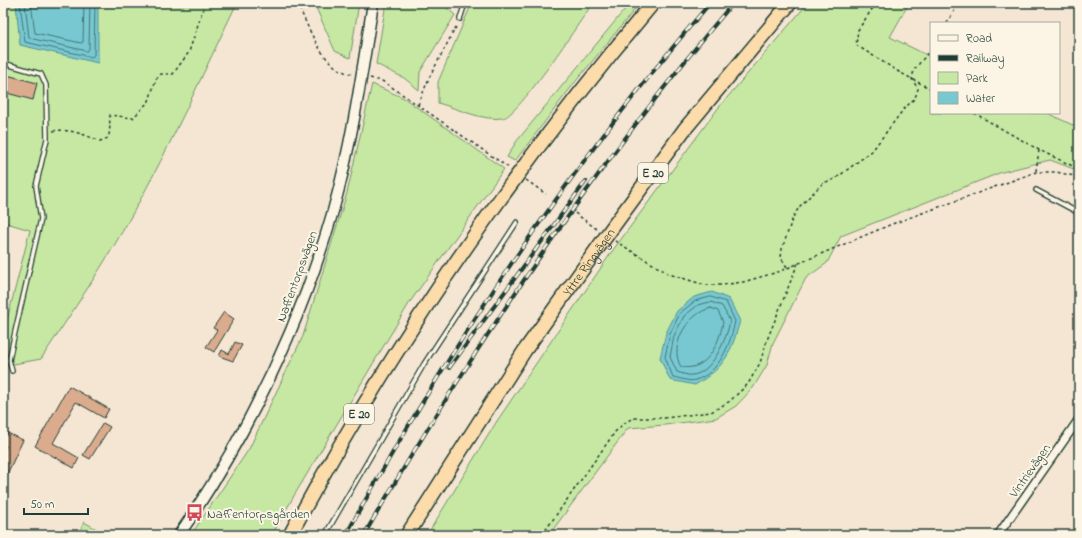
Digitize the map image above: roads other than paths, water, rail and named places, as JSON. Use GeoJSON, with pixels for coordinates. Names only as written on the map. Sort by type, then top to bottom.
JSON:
{"type":"FeatureCollection","features":[{"type":"Feature","properties":{"kind":"highway","name":"E 20"},"geometry":{"type":"LineString","coordinates":[[290,535],[324,472],[387,369],[468,246],[600,65],[653,3]]}},
{"type":"Feature","properties":{"kind":"highway","name":"Yttre Ringvägen"},"geometry":{"type":"LineString","coordinates":[[408,533],[525,350],[612,228],[684,130],[790,3]]}},
{"type":"Feature","properties":{"kind":"street","name":"Naffentorpsvägen"},"geometry":{"type":"LineString","coordinates":[[178,535],[222,468],[240,434],[298,310],[332,212],[352,129],[373,3]]}},
{"type":"Feature","properties":{"kind":"street","name":"Vintrievägen"},"geometry":{"type":"LineString","coordinates":[[998,535],[1079,419]]}},
{"type":"Feature","properties":{"kind":"lane"},"geometry":{"type":"LineString","coordinates":[[460,19],[465,3]]}},
{"type":"Feature","properties":{"kind":"lane"},"geometry":{"type":"LineString","coordinates":[[3,63],[41,74],[46,85],[47,139],[36,186],[41,219],[9,360],[12,371]]}},
{"type":"Feature","properties":{"kind":"lane"},"geometry":{"type":"LineString","coordinates":[[1036,190],[1079,213]]}},
{"type":"Feature","properties":{"kind":"lane"},"geometry":{"type":"LineString","coordinates":[[325,535],[420,371],[517,222]]}},
{"type":"Feature","properties":{"kind":"water"},"geometry":{"type":"Polygon","coordinates":[[[16,3],[98,3],[98,63],[20,45],[16,3]]]}},
{"type":"Feature","properties":{"kind":"water"},"geometry":{"type":"Polygon","coordinates":[[[712,292],[729,299],[740,321],[730,351],[714,372],[695,385],[670,380],[660,358],[666,333],[677,311],[694,297],[712,292]]]}},
{"type":"Feature","properties":{"kind":"railway"},"geometry":{"type":"LineString","coordinates":[[346,535],[385,465],[427,395],[514,260],[560,193],[609,128],[658,65],[710,3]]}},
{"type":"Feature","properties":{"kind":"railway"},"geometry":{"type":"LineString","coordinates":[[364,535],[448,396],[537,261],[583,195],[632,129],[733,3]]}},
{"type":"Feature","properties":{"kind":"railway"},"geometry":{"type":"LineString","coordinates":[[449,368],[586,181]]}},
{"type":"Feature","properties":{"kind":"place","name":"Naffentorpsgården"},"geometry":{"type":"Point","coordinates":[194,513]}}]}
